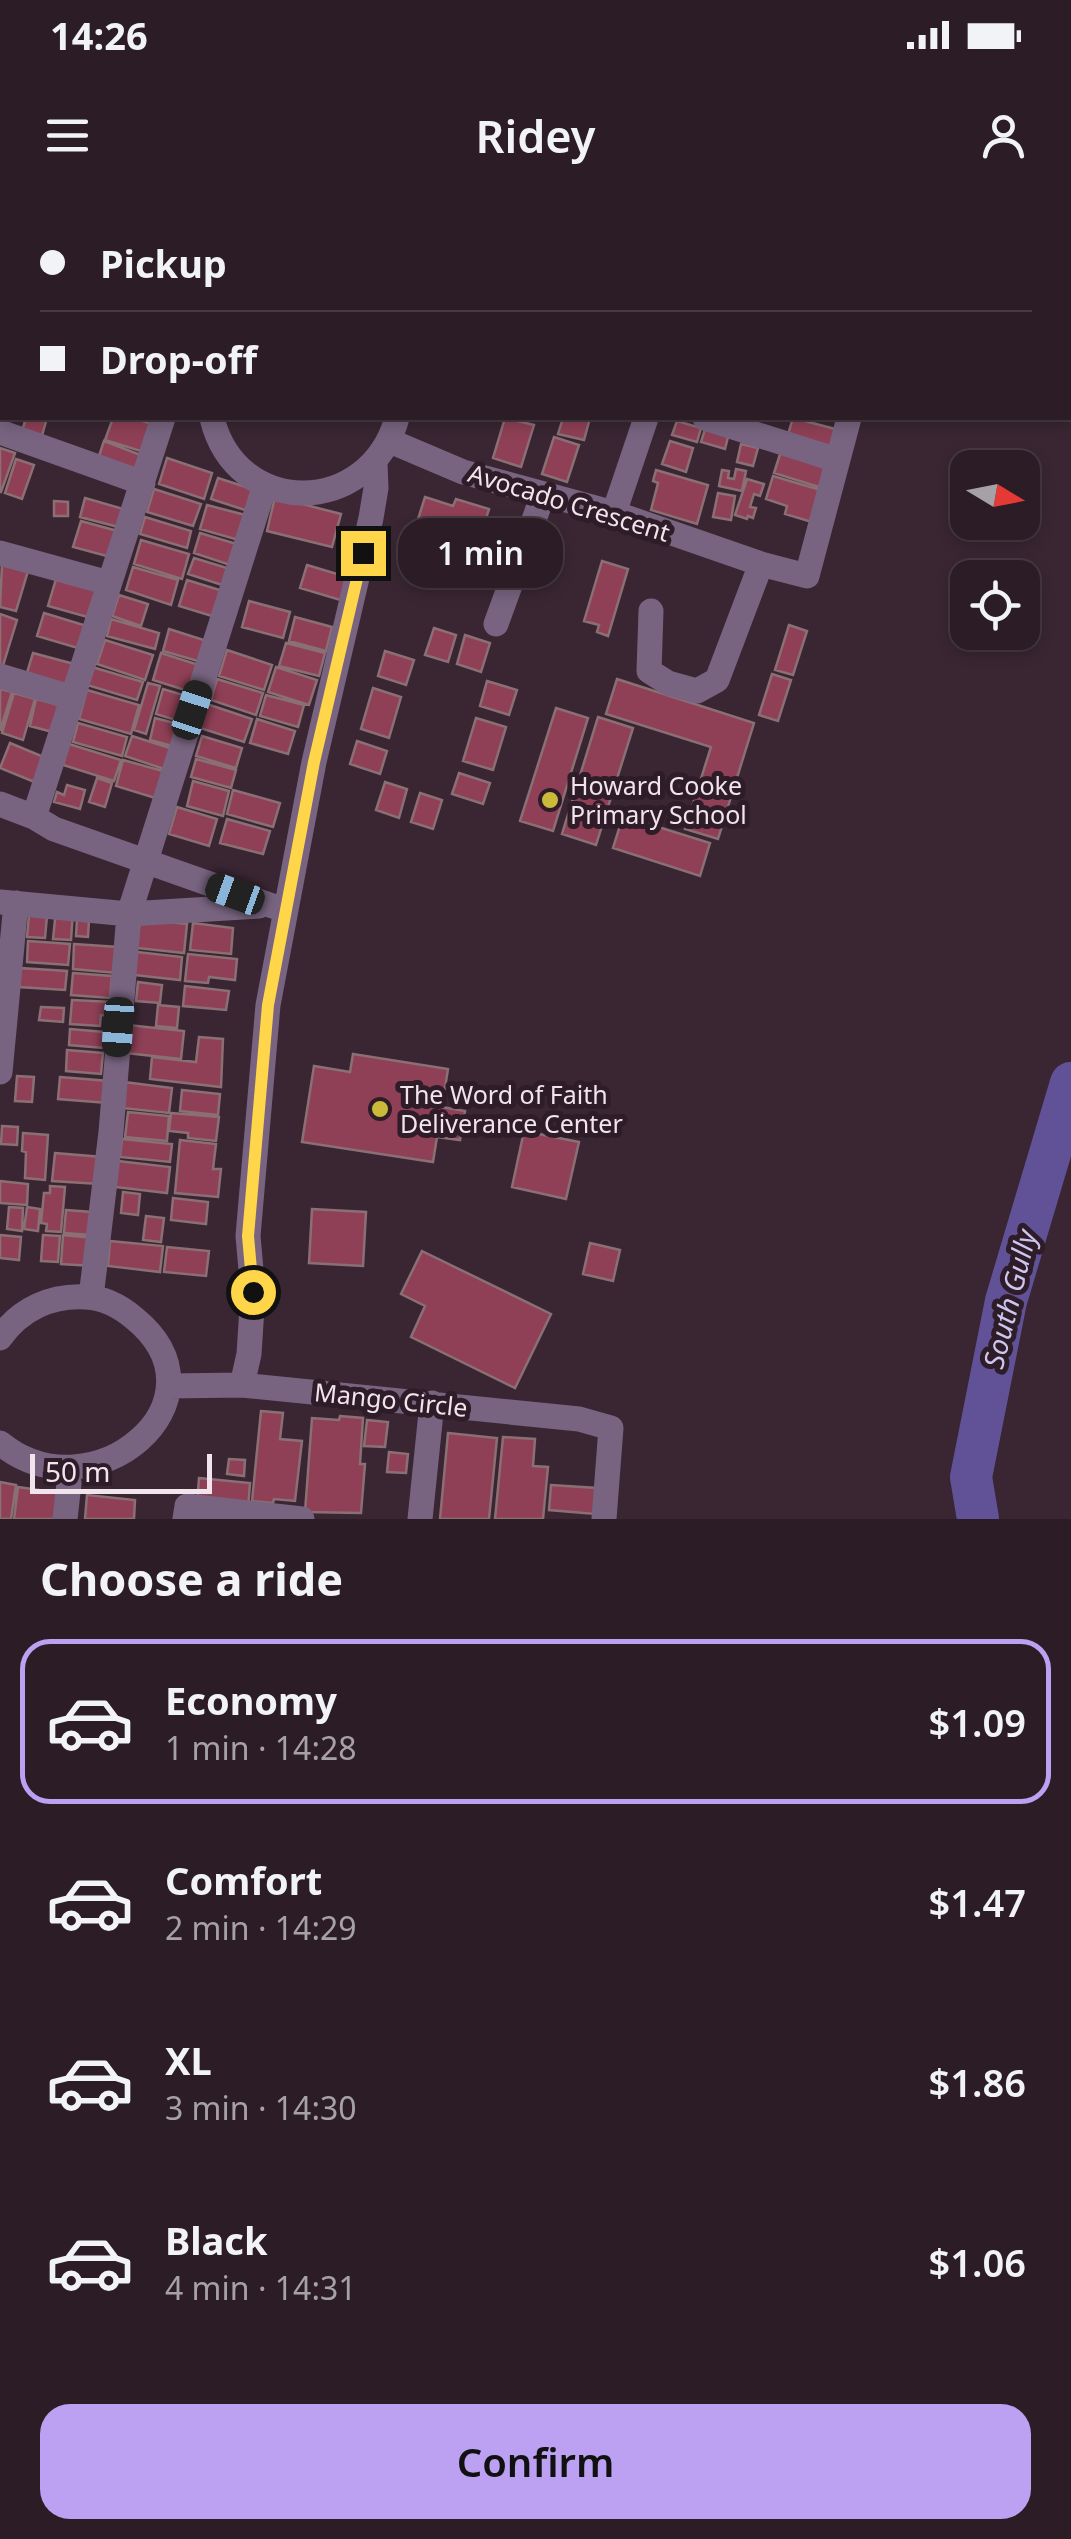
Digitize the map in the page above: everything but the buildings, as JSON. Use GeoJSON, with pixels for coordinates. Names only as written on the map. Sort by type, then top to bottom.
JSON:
{"type":"FeatureCollection","features":[{"type":"Feature","properties":{"kind":"street"},"geometry":{"type":"LineString","coordinates":[[34,816],[162,420]]}},
{"type":"Feature","properties":{"kind":"street"},"geometry":{"type":"LineString","coordinates":[[213,420],[224,448],[241,469],[264,485],[294,493],[323,492],[352,482],[375,463],[393,429]]}},
{"type":"Feature","properties":{"kind":"street"},"geometry":{"type":"LineString","coordinates":[[614,513],[645,420]]}},
{"type":"Feature","properties":{"kind":"street"},"geometry":{"type":"LineString","coordinates":[[711,420],[836,460],[848,420]]}},
{"type":"Feature","properties":{"kind":"street","name":"Avocado Crescent"},"geometry":{"type":"LineString","coordinates":[[393,429],[463,472],[614,513],[806,576],[836,460]]}},
{"type":"Feature","properties":{"kind":"street"},"geometry":{"type":"LineString","coordinates":[[0,432],[143,483]]}},
{"type":"Feature","properties":{"kind":"street"},"geometry":{"type":"LineString","coordinates":[[242,1385],[250,1354],[248,1236],[275,907],[314,762],[371,518],[375,463]]}},
{"type":"Feature","properties":{"kind":"street"},"geometry":{"type":"LineString","coordinates":[[91,1297],[111,1132],[129,914],[264,485]]}},
{"type":"Feature","properties":{"kind":"street"},"geometry":{"type":"LineString","coordinates":[[496,624],[542,495]]}},
{"type":"Feature","properties":{"kind":"street"},"geometry":{"type":"LineString","coordinates":[[0,553],[109,584]]}},
{"type":"Feature","properties":{"kind":"street"},"geometry":{"type":"LineString","coordinates":[[651,612],[649,671],[668,683],[696,692],[716,680],[761,564]]}},
{"type":"Feature","properties":{"kind":"street"},"geometry":{"type":"LineString","coordinates":[[0,676],[70,697]]}},
{"type":"Feature","properties":{"kind":"street"},"geometry":{"type":"LineString","coordinates":[[0,804],[34,816],[54,829],[275,907]]}},
{"type":"Feature","properties":{"kind":"street"},"geometry":{"type":"LineString","coordinates":[[0,1072],[8,903],[129,914],[275,907]]}},
{"type":"Feature","properties":{"kind":"street"},"geometry":{"type":"LineString","coordinates":[[0,1338],[9,1324],[33,1307],[61,1297],[91,1297],[121,1307],[146,1328],[162,1355],[169,1386],[162,1424],[140,1456],[107,1478],[69,1483],[48,1479],[28,1470],[0,1443]]}},
{"type":"Feature","properties":{"kind":"street","name":"Mango Circle"},"geometry":{"type":"LineString","coordinates":[[169,1386],[242,1385],[432,1403],[579,1420],[611,1428],[604,1519]]}},
{"type":"Feature","properties":{"kind":"street"},"geometry":{"type":"LineString","coordinates":[[420,1519],[432,1403]]}},
{"type":"Feature","properties":{"kind":"street"},"geometry":{"type":"LineString","coordinates":[[65,1519],[69,1483]]}},
{"type":"Feature","properties":{"kind":"street"},"geometry":{"type":"LineString","coordinates":[[185,1519],[186,1506],[302,1519]]}},
{"type":"Feature","properties":{"kind":"waterway","name":"South Gully"},"geometry":{"type":"LineString","coordinates":[[978,1519],[971,1477],[1006,1301],[1071,1083]]}},
{"type":"Feature","properties":{"kind":"place","name":"Howard Cooke Primary School"},"geometry":{"type":"Point","coordinates":[550,800]}},
{"type":"Feature","properties":{"kind":"place","name":"The Word of Faith Deliverance Center"},"geometry":{"type":"Point","coordinates":[380,1109]}},
{"type":"Feature","properties":{"kind":"route"},"geometry":{"type":"LineString","coordinates":[[253,1292],[248,1236],[268,1005],[314,762],[363,553]]}}]}
